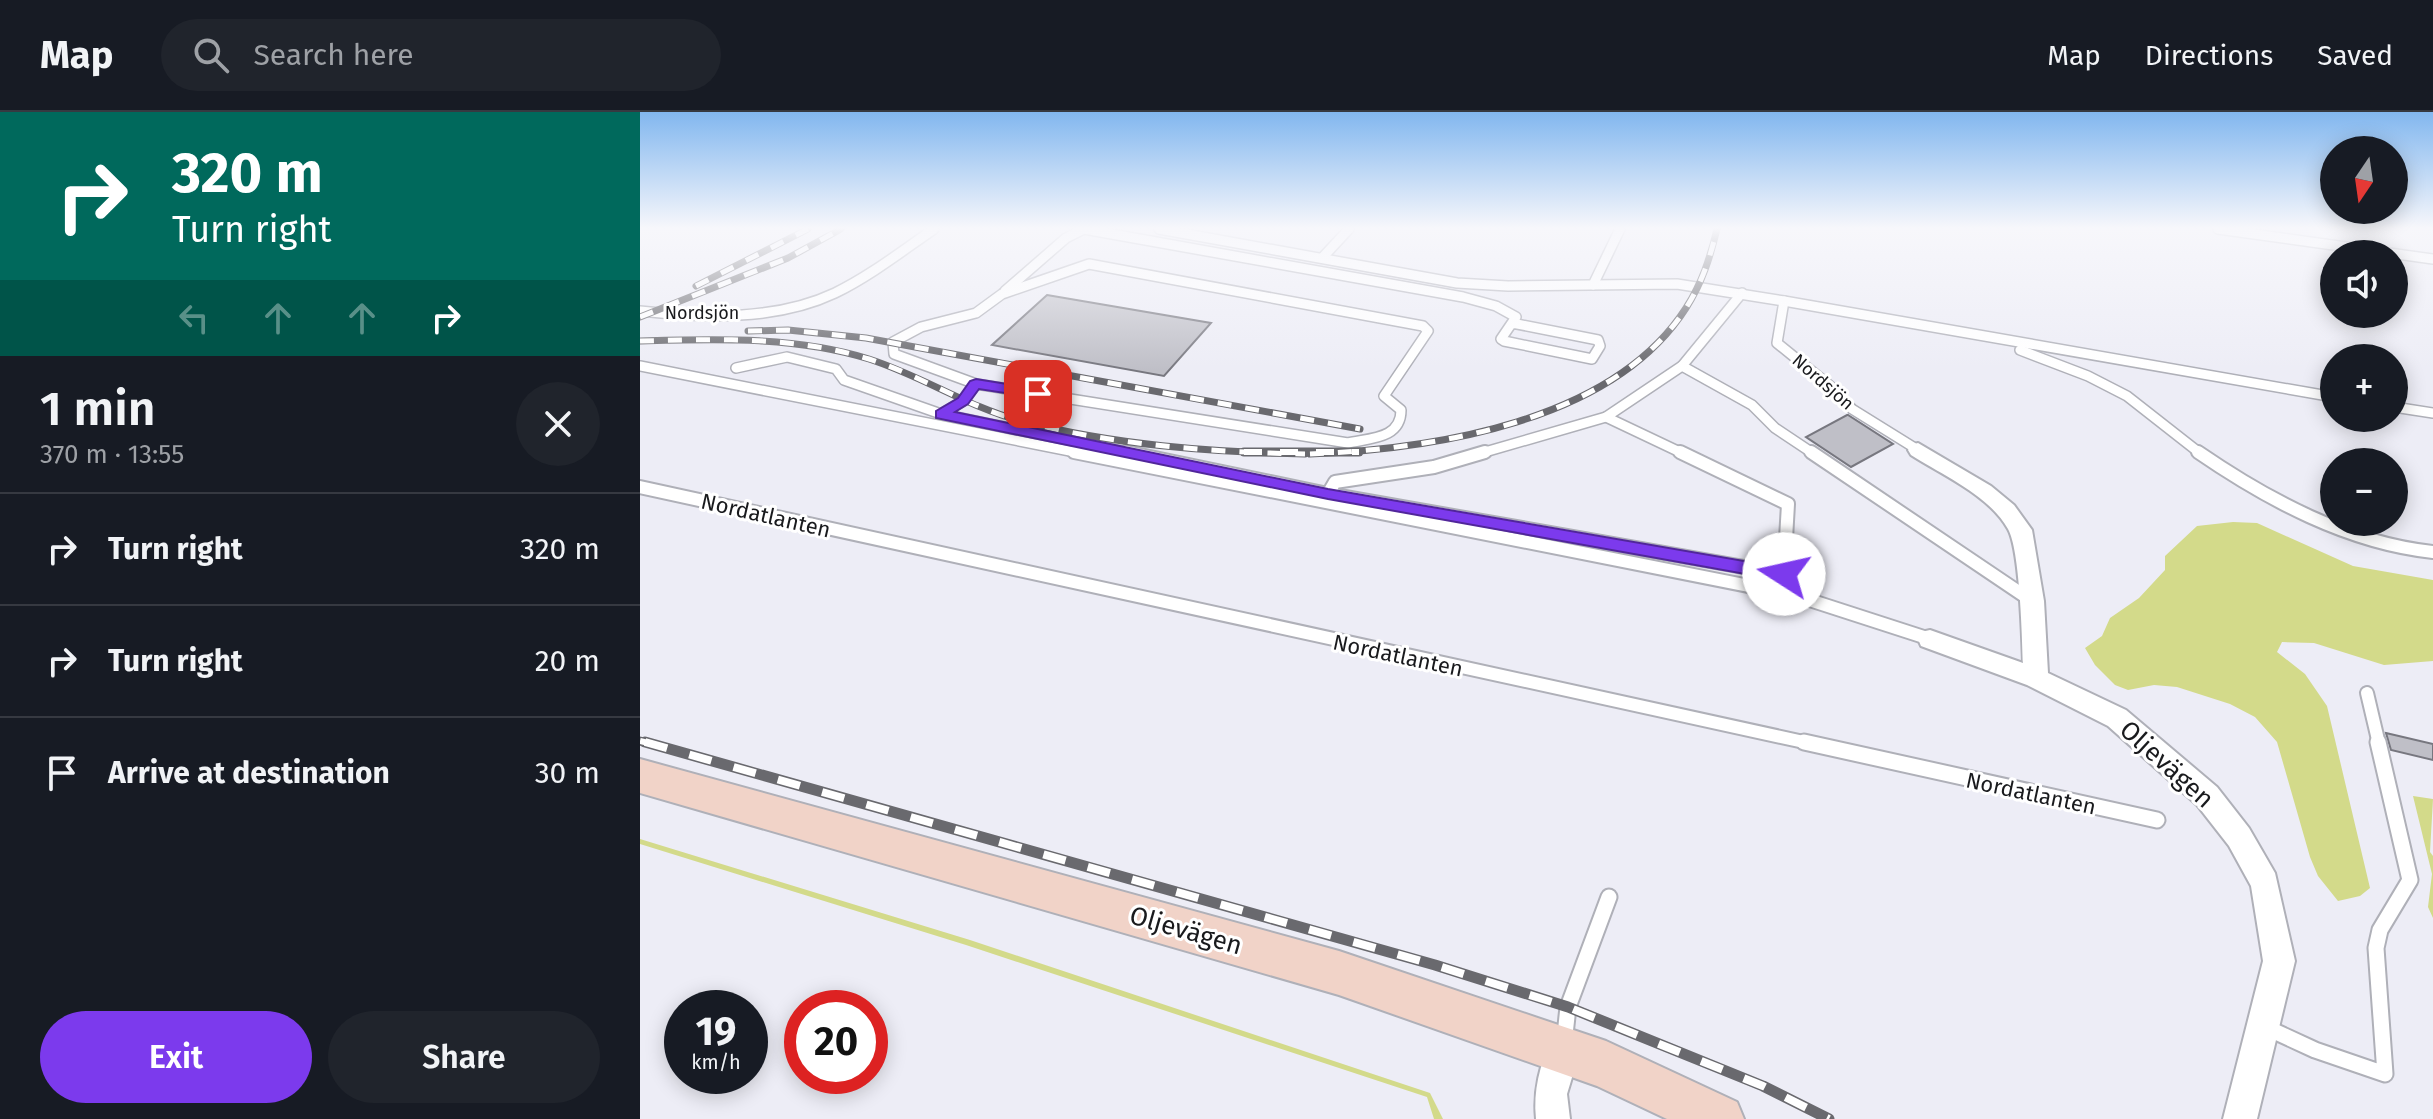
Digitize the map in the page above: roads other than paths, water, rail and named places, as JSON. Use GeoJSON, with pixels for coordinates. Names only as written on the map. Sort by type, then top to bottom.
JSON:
{"type":"FeatureCollection","features":[{"type":"Feature","properties":{"kind":"street","name":"Nordsjön"},"geometry":{"type":"LineString","coordinates":[[1918,450],[1983,491],[2006,510],[2021,530],[2032,601],[2036,678]]}},
{"type":"Feature","properties":{"kind":"street","name":"Oljevägen"},"geometry":{"type":"LineString","coordinates":[[1930,639],[2036,678],[2117,718],[2207,796],[2239,837],[2265,883],[2279,961],[2240,1119]]}},
{"type":"Feature","properties":{"kind":"street","name":"Oljevägen"},"geometry":{"type":"LineString","coordinates":[[640,776],[1339,973],[1563,1051],[1659,1088],[1720,1119]]}},
{"type":"Feature","properties":{"kind":"street"},"geometry":{"type":"LineString","coordinates":[[1553,1119],[1550,1094],[1563,1051]]}},
{"type":"Feature","properties":{"kind":"lane","name":"Nordsjön"},"geometry":{"type":"LineString","coordinates":[[640,311],[700,315],[802,305],[836,293],[862,276]]}},
{"type":"Feature","properties":{"kind":"lane"},"geometry":{"type":"LineString","coordinates":[[1023,276],[976,313],[921,327],[893,342],[894,354],[976,384],[1348,443],[1390,434],[1401,420],[1401,410],[1384,396],[1428,331],[1415,323],[1155,276]]}},
{"type":"Feature","properties":{"kind":"lane"},"geometry":{"type":"LineString","coordinates":[[1002,294],[1054,276]]}},
{"type":"Feature","properties":{"kind":"lane"},"geometry":{"type":"LineString","coordinates":[[1346,276],[1496,306],[1516,317],[1501,339],[1504,341],[1592,359],[1600,346],[1598,340],[1512,323]]}},
{"type":"Feature","properties":{"kind":"lane"},"geometry":{"type":"LineString","coordinates":[[1419,276],[1500,287],[1660,282],[1742,293],[2320,395]]}},
{"type":"Feature","properties":{"kind":"lane"},"geometry":{"type":"LineString","coordinates":[[1593,285],[1597,276]]}},
{"type":"Feature","properties":{"kind":"lane"},"geometry":{"type":"LineString","coordinates":[[1328,494],[1335,482],[1434,467],[1606,417],[1682,366],[1742,293]]}},
{"type":"Feature","properties":{"kind":"lane","name":"Nordsjön"},"geometry":{"type":"LineString","coordinates":[[1784,301],[1777,343],[1830,386],[1852,409],[1918,450]]}},
{"type":"Feature","properties":{"kind":"lane"},"geometry":{"type":"LineString","coordinates":[[1991,339],[2059,364],[2127,397],[2191,447],[2248,483],[2317,519],[2409,552],[2433,552]]}},
{"type":"Feature","properties":{"kind":"lane"},"geometry":{"type":"LineString","coordinates":[[736,368],[787,357],[836,369],[844,380],[941,414],[1328,494],[1784,574],[1788,504],[1606,417]]}},
{"type":"Feature","properties":{"kind":"lane"},"geometry":{"type":"LineString","coordinates":[[640,366],[1794,595],[1930,639]]}},
{"type":"Feature","properties":{"kind":"lane"},"geometry":{"type":"LineString","coordinates":[[1682,366],[1752,405],[1775,428],[2032,601]]}},
{"type":"Feature","properties":{"kind":"lane"},"geometry":{"type":"LineString","coordinates":[[941,414],[963,401],[976,384]]}},
{"type":"Feature","properties":{"kind":"lane"},"geometry":{"type":"LineString","coordinates":[[2408,409],[2433,413]]}},
{"type":"Feature","properties":{"kind":"lane","name":"Nordatlanten"},"geometry":{"type":"LineString","coordinates":[[640,487],[2157,820]]}},
{"type":"Feature","properties":{"kind":"lane"},"geometry":{"type":"LineString","coordinates":[[2263,1026],[2315,1050],[2385,1074],[2375,942],[2390,909],[2408,889],[2410,880],[2367,693]]}},
{"type":"Feature","properties":{"kind":"lane"},"geometry":{"type":"LineString","coordinates":[[1563,1051],[1568,1007],[1609,897]]}},
{"type":"Feature","properties":{"kind":"railway"},"geometry":{"type":"LineString","coordinates":[[696,286],[716,276]]}},
{"type":"Feature","properties":{"kind":"railway"},"geometry":{"type":"LineString","coordinates":[[640,317],[743,276]]}},
{"type":"Feature","properties":{"kind":"railway"},"geometry":{"type":"LineString","coordinates":[[1343,452],[1464,436],[1517,422],[1568,403],[1614,378],[1654,347],[1686,308],[1702,276]]}},
{"type":"Feature","properties":{"kind":"railway"},"geometry":{"type":"LineString","coordinates":[[748,331],[788,330],[866,338],[1360,429]]}},
{"type":"Feature","properties":{"kind":"railway"},"geometry":{"type":"LineString","coordinates":[[640,341],[726,340],[813,346],[869,359],[1021,421],[1091,436],[1162,446],[1258,452]]}},
{"type":"Feature","properties":{"kind":"railway"},"geometry":{"type":"LineString","coordinates":[[1244,452],[1258,452]]}},
{"type":"Feature","properties":{"kind":"railway"},"geometry":{"type":"LineString","coordinates":[[1258,452],[1343,452]]}},
{"type":"Feature","properties":{"kind":"railway"},"geometry":{"type":"LineString","coordinates":[[1258,452],[1305,454]]}},
{"type":"Feature","properties":{"kind":"railway"},"geometry":{"type":"LineString","coordinates":[[1310,454],[1343,452]]}},
{"type":"Feature","properties":{"kind":"railway"},"geometry":{"type":"LineString","coordinates":[[1343,452],[1359,452]]}},
{"type":"Feature","properties":{"kind":"railway"},"geometry":{"type":"LineString","coordinates":[[640,741],[652,744]]}},
{"type":"Feature","properties":{"kind":"railway"},"geometry":{"type":"LineString","coordinates":[[645,742],[1435,965],[1568,1007],[1763,1086],[1829,1119]]}}]}
